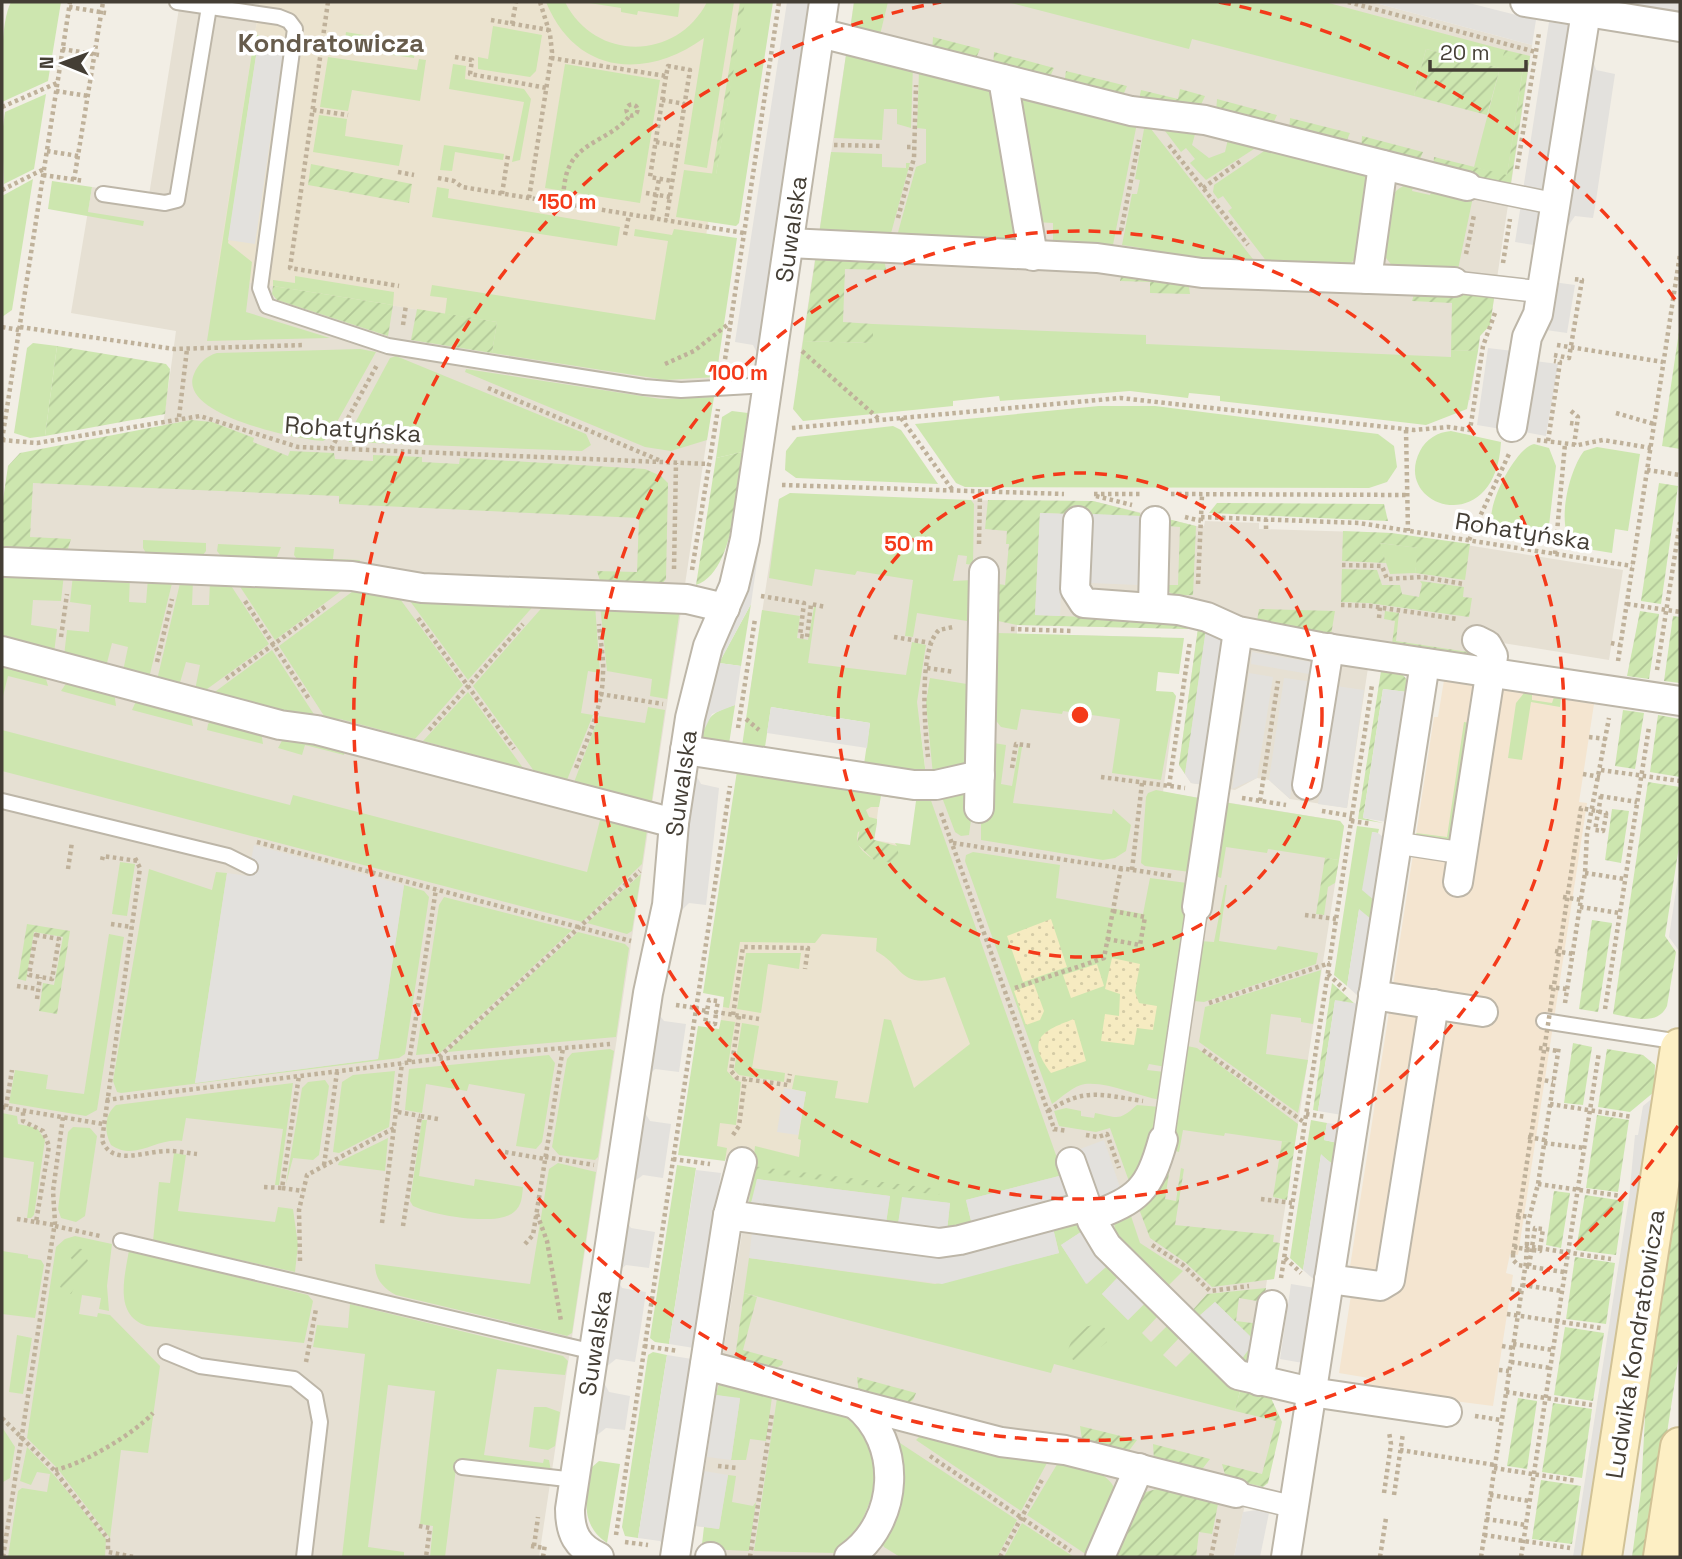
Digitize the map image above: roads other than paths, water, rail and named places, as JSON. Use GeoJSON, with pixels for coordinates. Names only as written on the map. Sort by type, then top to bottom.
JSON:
{"type":"FeatureCollection","features":[{"type":"Feature","properties":{"kind":"main road","name":"Ludwika Kondratowicza"},"geometry":{"type":"LineString","coordinates":[[1588,1553],[1680,1048]]}},
{"type":"Feature","properties":{"kind":"main road"},"geometry":{"type":"LineString","coordinates":[[1663,1557],[1680,1447]]}},
{"type":"Feature","properties":{"kind":"street","name":"Suwalska"},"geometry":{"type":"LineString","coordinates":[[607,1549],[582,1547],[572,1531],[570,1520],[575,1480],[648,993],[667,905],[674,823],[685,750],[704,660],[743,547],[824,2]]}},
{"type":"Feature","properties":{"kind":"street"},"geometry":{"type":"LineString","coordinates":[[1525,2],[1680,27]]}},
{"type":"Feature","properties":{"kind":"street"},"geometry":{"type":"LineString","coordinates":[[1516,439],[1527,337],[1538,318],[1586,12]]}},
{"type":"Feature","properties":{"kind":"street"},"geometry":{"type":"LineString","coordinates":[[820,33],[1144,113],[1205,120],[1473,188],[1556,204]]}},
{"type":"Feature","properties":{"kind":"street"},"geometry":{"type":"LineString","coordinates":[[1003,79],[1032,256]]}},
{"type":"Feature","properties":{"kind":"street"},"geometry":{"type":"LineString","coordinates":[[1367,279],[1383,165]]}},
{"type":"Feature","properties":{"kind":"street"},"geometry":{"type":"LineString","coordinates":[[789,243],[1115,260],[1187,272],[1458,283],[1542,292]]}},
{"type":"Feature","properties":{"kind":"street"},"geometry":{"type":"LineString","coordinates":[[1078,521],[1075,589],[1079,599],[1087,604],[1153,607],[1194,613],[1238,631],[1329,648],[1680,701]]}},
{"type":"Feature","properties":{"kind":"street"},"geometry":{"type":"LineString","coordinates":[[1153,607],[1155,521]]}},
{"type":"Feature","properties":{"kind":"street"},"geometry":{"type":"LineString","coordinates":[[6,562],[365,577],[393,583],[673,598],[702,601],[724,608]]}},
{"type":"Feature","properties":{"kind":"street"},"geometry":{"type":"LineString","coordinates":[[979,808],[984,572]]}},
{"type":"Feature","properties":{"kind":"street"},"geometry":{"type":"LineString","coordinates":[[1458,882],[1490,673],[1491,651],[1473,630]]}},
{"type":"Feature","properties":{"kind":"street"},"geometry":{"type":"LineString","coordinates":[[728,1214],[939,1243],[1130,1200],[1151,1178],[1163,1140],[1169,1105],[1238,631]]}},
{"type":"Feature","properties":{"kind":"street"},"geometry":{"type":"LineString","coordinates":[[1307,785],[1329,648]]}},
{"type":"Feature","properties":{"kind":"street"},"geometry":{"type":"LineString","coordinates":[[2,651],[279,725],[331,734],[674,823]]}},
{"type":"Feature","properties":{"kind":"street"},"geometry":{"type":"LineString","coordinates":[[1286,1557],[1425,663]]}},
{"type":"Feature","properties":{"kind":"street"},"geometry":{"type":"LineString","coordinates":[[685,750],[932,785],[980,775]]}},
{"type":"Feature","properties":{"kind":"street"},"geometry":{"type":"LineString","coordinates":[[1397,843],[1462,853]]}},
{"type":"Feature","properties":{"kind":"street"},"geometry":{"type":"LineString","coordinates":[[1373,995],[1483,1012]]}},
{"type":"Feature","properties":{"kind":"street"},"geometry":{"type":"LineString","coordinates":[[1329,1279],[1380,1286],[1389,1282],[1391,1277],[1434,1004]]}},
{"type":"Feature","properties":{"kind":"street"},"geometry":{"type":"LineString","coordinates":[[710,1557],[675,1556],[737,1151]]}},
{"type":"Feature","properties":{"kind":"street"},"geometry":{"type":"LineString","coordinates":[[1071,1162],[1089,1211],[1111,1250],[1232,1371],[1259,1381],[1311,1392],[1447,1412]]}},
{"type":"Feature","properties":{"kind":"street"},"geometry":{"type":"LineString","coordinates":[[1259,1381],[1270,1290]]}},
{"type":"Feature","properties":{"kind":"street"},"geometry":{"type":"LineString","coordinates":[[705,1365],[1000,1442],[1059,1449],[1294,1507]]}},
{"type":"Feature","properties":{"kind":"street"},"geometry":{"type":"LineString","coordinates":[[849,1557],[866,1541],[888,1496],[890,1481],[883,1435],[867,1414],[855,1404]]}},
{"type":"Feature","properties":{"kind":"street"},"geometry":{"type":"LineString","coordinates":[[1100,1557],[1139,1468]]}},
{"type":"Feature","properties":{"kind":"lane"},"geometry":{"type":"LineString","coordinates":[[177,2],[282,18],[293,24],[296,31],[260,288],[264,304],[388,345],[612,382],[662,389],[768,385]]}},
{"type":"Feature","properties":{"kind":"lane"},"geometry":{"type":"LineString","coordinates":[[103,194],[165,204],[177,200],[209,7]]}},
{"type":"Feature","properties":{"kind":"lane"},"geometry":{"type":"LineString","coordinates":[[2,801],[228,856],[250,867]]}},
{"type":"Feature","properties":{"kind":"lane"},"geometry":{"type":"LineString","coordinates":[[1544,1021],[1680,1042]]}},
{"type":"Feature","properties":{"kind":"lane"},"geometry":{"type":"LineString","coordinates":[[121,1241],[594,1352]]}},
{"type":"Feature","properties":{"kind":"lane"},"geometry":{"type":"LineString","coordinates":[[166,1352],[200,1366],[294,1379],[315,1396],[320,1422],[304,1557]]}},
{"type":"Feature","properties":{"kind":"lane"},"geometry":{"type":"LineString","coordinates":[[462,1467],[575,1480]]}},
{"type":"Feature","properties":{"kind":"district","name":"Kondratowicza"},"geometry":{"type":"Point","coordinates":[331,43]}}]}
